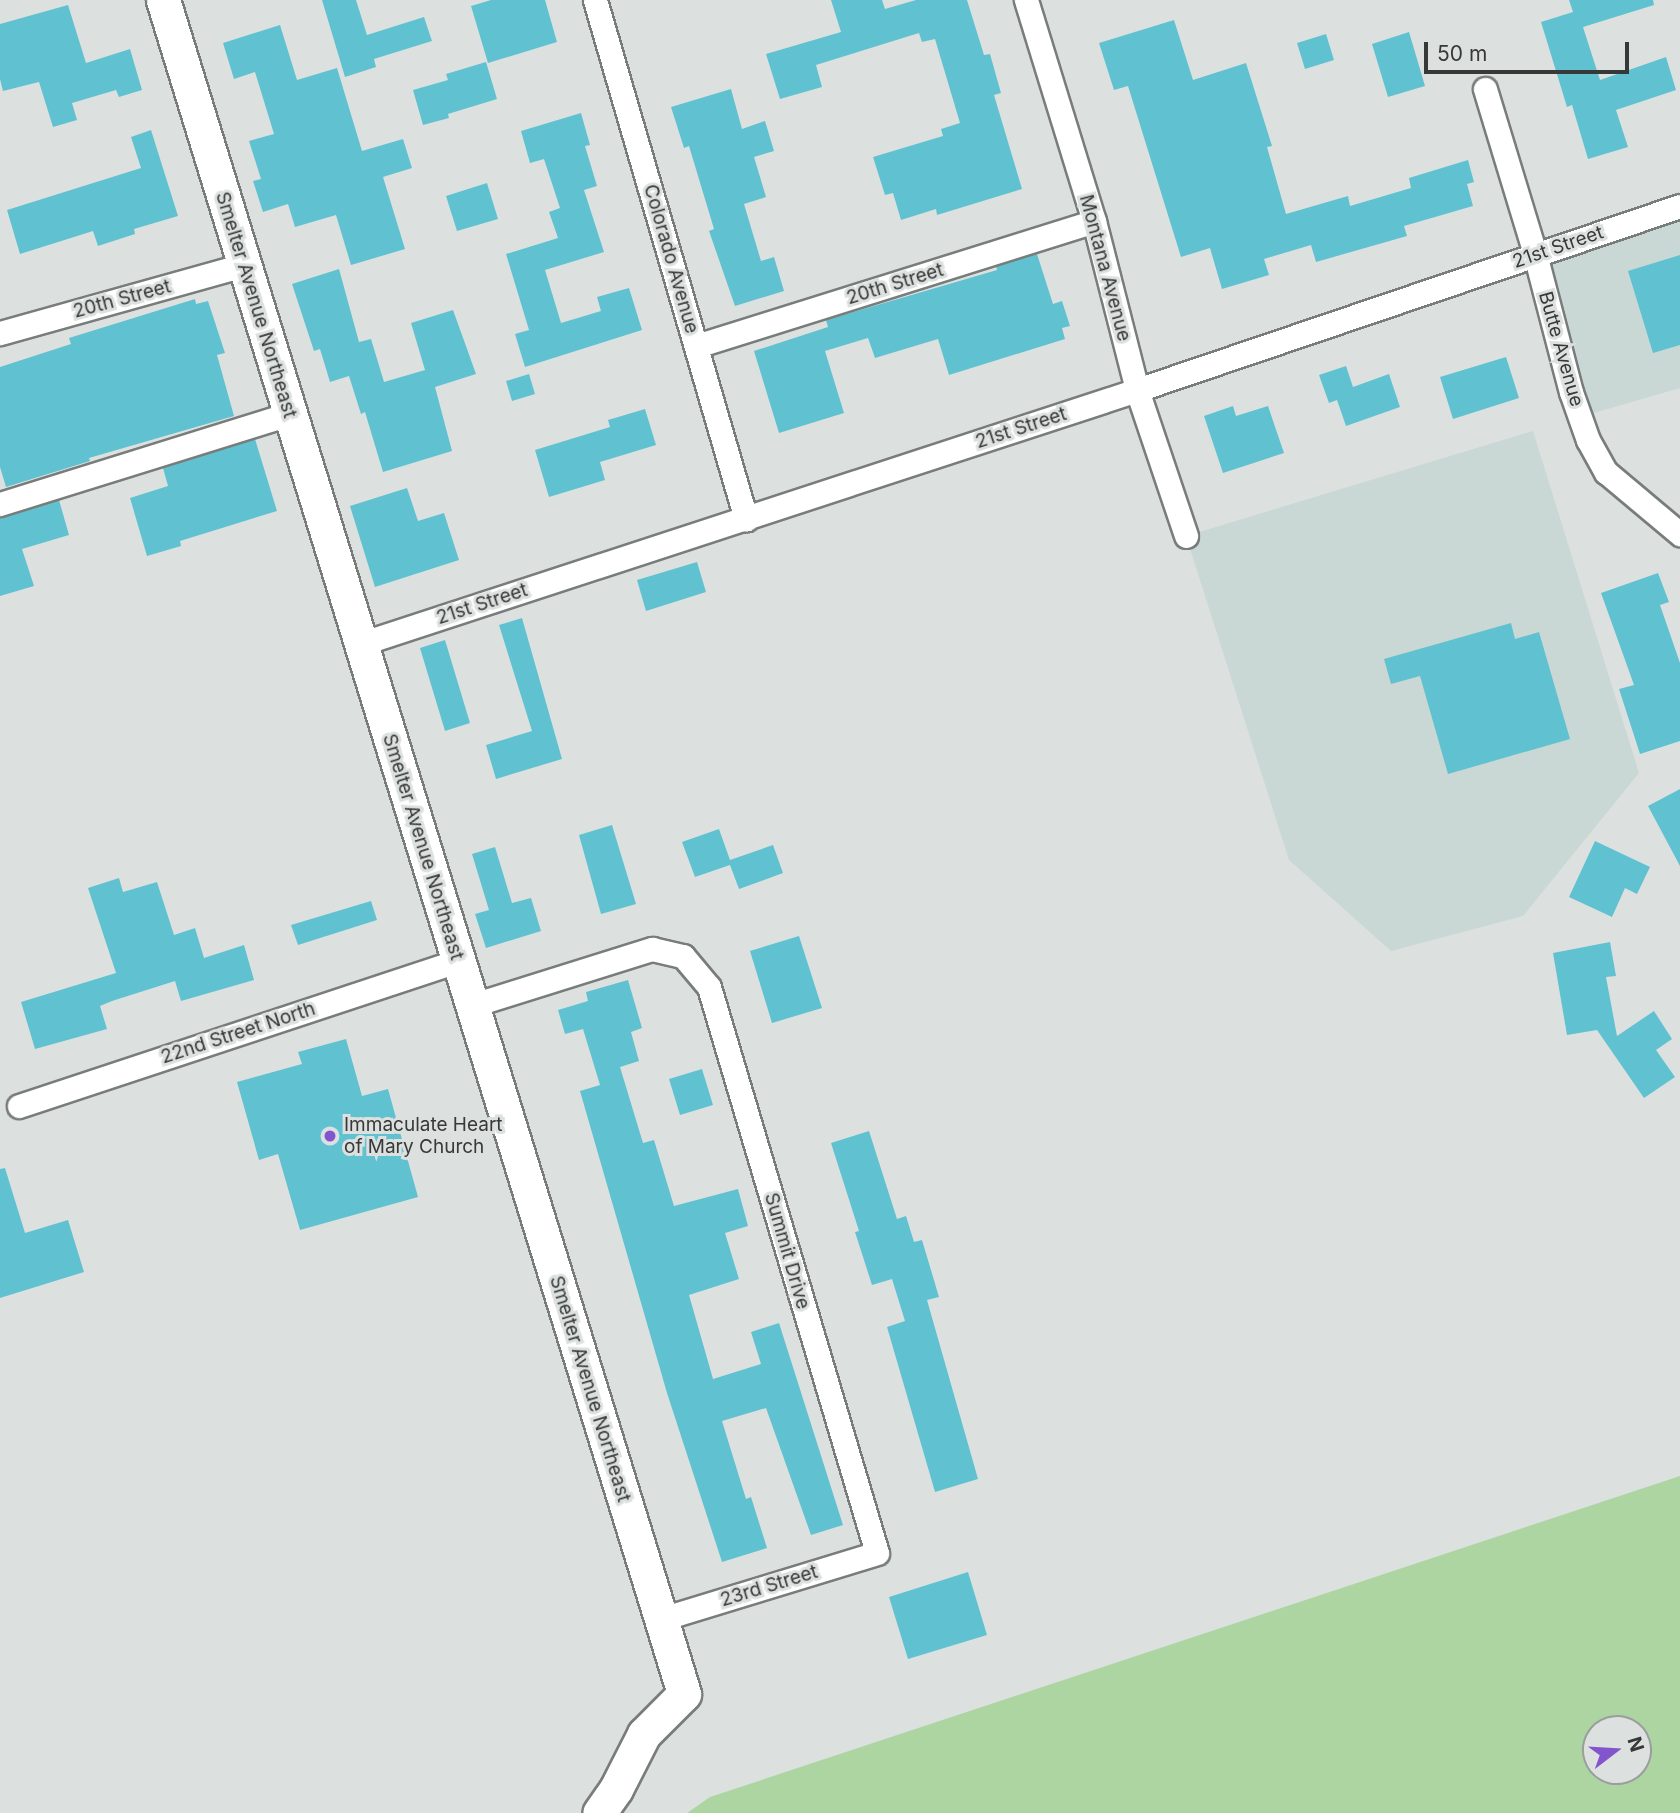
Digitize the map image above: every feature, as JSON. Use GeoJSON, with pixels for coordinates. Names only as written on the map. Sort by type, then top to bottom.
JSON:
{"type":"FeatureCollection","features":[{"type":"Feature","properties":{"kind":"street","name":"Smelter Avenue Northeast"},"geometry":{"type":"LineString","coordinates":[[163,0],[684,1694],[644,1734],[616,1789],[599,1813]]}},
{"type":"Feature","properties":{"kind":"street","name":"Colorado Avenue"},"geometry":{"type":"LineString","coordinates":[[595,0],[746,519]]}},
{"type":"Feature","properties":{"kind":"street","name":"Montana Avenue"},"geometry":{"type":"LineString","coordinates":[[1026,0],[1094,221],[1137,390],[1186,536]]}},
{"type":"Feature","properties":{"kind":"street","name":"Butte Avenue"},"geometry":{"type":"LineString","coordinates":[[1485,89],[1535,254],[1571,392],[1588,440],[1606,472],[1680,534]]}},
{"type":"Feature","properties":{"kind":"street","name":"21st Street"},"geometry":{"type":"LineString","coordinates":[[360,644],[1137,390],[1680,206]]}},
{"type":"Feature","properties":{"kind":"street","name":"20th Street"},"geometry":{"type":"LineString","coordinates":[[696,346],[1094,221]]}},
{"type":"Feature","properties":{"kind":"street","name":"20th Street"},"geometry":{"type":"LineString","coordinates":[[0,333],[243,265]]}},
{"type":"Feature","properties":{"kind":"street"},"geometry":{"type":"LineString","coordinates":[[0,504],[289,414]]}},
{"type":"Feature","properties":{"kind":"street","name":"Summit Drive"},"geometry":{"type":"LineString","coordinates":[[473,1005],[652,949],[683,956],[709,987],[877,1553]]}},
{"type":"Feature","properties":{"kind":"street","name":"22nd Street North"},"geometry":{"type":"LineString","coordinates":[[19,1106],[457,961]]}},
{"type":"Feature","properties":{"kind":"street","name":"23rd Street"},"geometry":{"type":"LineString","coordinates":[[661,1619],[877,1553]]}},
{"type":"Feature","properties":{"kind":"shaded area"},"geometry":{"type":"Polygon","coordinates":[[[1680,206],[1680,388],[1580,417],[1535,254],[1680,206]]]}},
{"type":"Feature","properties":{"kind":"shaded area"},"geometry":{"type":"Polygon","coordinates":[[[1533,431],[1639,773],[1523,916],[1391,951],[1289,860],[1186,536],[1533,431]]]}},
{"type":"Feature","properties":{"kind":"green space"},"geometry":{"type":"Polygon","coordinates":[[[1680,1476],[1680,1813],[687,1813],[710,1797],[1680,1476]]]}},
{"type":"Feature","properties":{"kind":"building"},"geometry":{"type":"Polygon","coordinates":[[[322,0],[356,0],[367,35],[424,17],[432,41],[374,59],[376,67],[345,77],[322,0]]]}},
{"type":"Feature","properties":{"kind":"building"},"geometry":{"type":"Polygon","coordinates":[[[491,0],[545,0],[557,42],[488,63],[471,6],[491,0]]]}},
{"type":"Feature","properties":{"kind":"building"},"geometry":{"type":"Polygon","coordinates":[[[831,0],[882,0],[885,9],[916,0],[967,0],[984,55],[990,54],[1001,93],[994,95],[1022,189],[937,215],[936,209],[901,220],[893,193],[885,195],[873,157],[943,136],[941,129],[960,123],[935,39],[922,42],[919,33],[816,65],[822,87],[780,99],[766,54],[841,32],[831,0]]]}},
{"type":"Feature","properties":{"kind":"building"},"geometry":{"type":"Polygon","coordinates":[[[1569,0],[1653,0],[1654,5],[1583,27],[1600,80],[1666,57],[1676,90],[1616,110],[1628,147],[1588,159],[1572,105],[1567,107],[1541,22],[1573,12],[1569,0]]]}},
{"type":"Feature","properties":{"kind":"building"},"geometry":{"type":"Polygon","coordinates":[[[68,5],[86,63],[130,49],[142,90],[119,97],[116,90],[72,103],[77,120],[53,127],[39,82],[3,91],[0,79],[0,24],[68,5]]]}},
{"type":"Feature","properties":{"kind":"building"},"geometry":{"type":"Polygon","coordinates":[[[1174,20],[1193,80],[1246,63],[1272,146],[1267,147],[1286,214],[1348,196],[1350,206],[1411,188],[1409,178],[1468,160],[1474,182],[1467,184],[1473,206],[1404,226],[1407,236],[1316,262],[1311,245],[1264,259],[1269,275],[1222,289],[1210,248],[1181,257],[1128,86],[1114,90],[1099,43],[1174,20]]]}},
{"type":"Feature","properties":{"kind":"building"},"geometry":{"type":"Polygon","coordinates":[[[280,25],[297,80],[337,68],[362,151],[403,139],[412,168],[383,177],[405,249],[351,265],[336,215],[295,227],[288,204],[263,212],[253,181],[261,179],[249,141],[274,134],[255,72],[234,79],[223,43],[280,25]]]}},
{"type":"Feature","properties":{"kind":"building"},"geometry":{"type":"Polygon","coordinates":[[[1409,32],[1425,86],[1388,97],[1372,44],[1409,32]]]}},
{"type":"Feature","properties":{"kind":"building"},"geometry":{"type":"Polygon","coordinates":[[[1326,34],[1334,60],[1305,69],[1297,43],[1326,34]]]}},
{"type":"Feature","properties":{"kind":"building"},"geometry":{"type":"Polygon","coordinates":[[[486,62],[497,99],[423,125],[413,90],[448,80],[446,74],[486,62]]]}},
{"type":"Feature","properties":{"kind":"building"},"geometry":{"type":"Polygon","coordinates":[[[731,89],[742,129],[765,121],[774,151],[754,157],[766,197],[744,204],[761,261],[774,257],[784,291],[735,306],[709,231],[714,229],[689,146],[684,148],[671,107],[731,89]]]}},
{"type":"Feature","properties":{"kind":"building"},"geometry":{"type":"Polygon","coordinates":[[[581,113],[590,145],[585,146],[597,186],[584,190],[604,252],[545,270],[561,323],[601,311],[597,297],[629,288],[642,330],[525,367],[515,334],[529,330],[506,254],[558,238],[549,212],[560,208],[544,159],[530,163],[521,131],[581,113]]]}},
{"type":"Feature","properties":{"kind":"building"},"geometry":{"type":"Polygon","coordinates":[[[151,130],[178,216],[134,229],[135,234],[98,246],[93,231],[20,254],[7,210],[141,168],[131,137],[151,130]]]}},
{"type":"Feature","properties":{"kind":"building"},"geometry":{"type":"Polygon","coordinates":[[[487,183],[498,219],[457,231],[446,196],[487,183]]]}},
{"type":"Feature","properties":{"kind":"building"},"geometry":{"type":"Polygon","coordinates":[[[1037,254],[1053,304],[1062,301],[1070,326],[1062,328],[1065,339],[949,375],[938,339],[875,358],[868,338],[825,351],[844,413],[779,433],[754,351],[828,327],[826,320],[997,270],[996,266],[1037,254]]]}},
{"type":"Feature","properties":{"kind":"building"},"geometry":{"type":"Polygon","coordinates":[[[1680,255],[1680,345],[1653,353],[1628,271],[1680,255]]]}},
{"type":"Feature","properties":{"kind":"building"},"geometry":{"type":"Polygon","coordinates":[[[339,269],[359,342],[371,339],[384,382],[425,370],[411,323],[453,310],[476,374],[435,387],[452,451],[383,472],[365,412],[361,414],[349,376],[330,382],[320,349],[314,351],[292,284],[339,269]]]}},
{"type":"Feature","properties":{"kind":"building"},"geometry":{"type":"Polygon","coordinates":[[[195,299],[196,304],[208,301],[225,353],[217,355],[234,416],[89,458],[90,461],[6,487],[0,467],[0,367],[71,344],[69,338],[195,299]]]}},
{"type":"Feature","properties":{"kind":"building"},"geometry":{"type":"Polygon","coordinates":[[[1506,357],[1519,398],[1453,419],[1440,377],[1506,357]]]}},
{"type":"Feature","properties":{"kind":"building"},"geometry":{"type":"Polygon","coordinates":[[[1346,366],[1353,387],[1389,374],[1400,407],[1346,426],[1337,400],[1329,403],[1319,375],[1346,366]]]}},
{"type":"Feature","properties":{"kind":"building"},"geometry":{"type":"Polygon","coordinates":[[[529,374],[535,394],[512,401],[506,381],[529,374]]]}},
{"type":"Feature","properties":{"kind":"building"},"geometry":{"type":"Polygon","coordinates":[[[1233,406],[1236,416],[1268,406],[1284,453],[1223,473],[1204,416],[1233,406]]]}},
{"type":"Feature","properties":{"kind":"building"},"geometry":{"type":"Polygon","coordinates":[[[645,409],[656,445],[600,462],[605,480],[549,497],[535,450],[610,427],[608,420],[645,409]]]}},
{"type":"Feature","properties":{"kind":"building"},"geometry":{"type":"Polygon","coordinates":[[[255,439],[277,511],[180,541],[181,546],[147,556],[130,498],[168,486],[163,468],[255,439]]]}},
{"type":"Feature","properties":{"kind":"building"},"geometry":{"type":"Polygon","coordinates":[[[407,488],[418,521],[444,513],[459,560],[375,587],[350,506],[407,488]]]}},
{"type":"Feature","properties":{"kind":"building"},"geometry":{"type":"Polygon","coordinates":[[[59,500],[69,535],[22,549],[34,586],[0,596],[0,518],[59,500]]]}},
{"type":"Feature","properties":{"kind":"building"},"geometry":{"type":"Polygon","coordinates":[[[697,562],[706,592],[646,611],[637,580],[697,562]]]}},
{"type":"Feature","properties":{"kind":"building"},"geometry":{"type":"Polygon","coordinates":[[[1658,573],[1669,602],[1660,605],[1680,663],[1680,741],[1640,754],[1619,689],[1634,685],[1601,593],[1658,573]]]}},
{"type":"Feature","properties":{"kind":"building"},"geometry":{"type":"Polygon","coordinates":[[[522,618],[562,759],[496,779],[486,745],[532,731],[499,625],[522,618]]]}},
{"type":"Feature","properties":{"kind":"building"},"geometry":{"type":"Polygon","coordinates":[[[1511,623],[1515,639],[1539,632],[1570,739],[1448,774],[1420,676],[1391,684],[1384,659],[1511,623]]]}},
{"type":"Feature","properties":{"kind":"building"},"geometry":{"type":"Polygon","coordinates":[[[445,640],[470,723],[445,731],[420,648],[445,640]]]}},
{"type":"Feature","properties":{"kind":"building"},"geometry":{"type":"Polygon","coordinates":[[[1680,789],[1680,866],[1648,806],[1680,789]]]}},
{"type":"Feature","properties":{"kind":"building"},"geometry":{"type":"Polygon","coordinates":[[[612,825],[636,904],[601,914],[579,835],[612,825]]]}},
{"type":"Feature","properties":{"kind":"building"},"geometry":{"type":"Polygon","coordinates":[[[719,829],[730,860],[773,845],[783,873],[739,889],[730,865],[695,877],[682,842],[719,829]]]}},
{"type":"Feature","properties":{"kind":"building"},"geometry":{"type":"Polygon","coordinates":[[[1595,841],[1650,867],[1637,894],[1625,888],[1612,917],[1569,897],[1595,841]]]}},
{"type":"Feature","properties":{"kind":"building"},"geometry":{"type":"Polygon","coordinates":[[[495,847],[512,903],[531,898],[541,931],[486,948],[475,914],[489,910],[472,854],[495,847]]]}},
{"type":"Feature","properties":{"kind":"building"},"geometry":{"type":"Polygon","coordinates":[[[119,878],[123,892],[157,882],[174,935],[195,928],[204,958],[244,945],[254,980],[181,1001],[175,981],[100,1006],[107,1029],[35,1049],[21,1002],[116,973],[88,888],[119,878]]]}},
{"type":"Feature","properties":{"kind":"building"},"geometry":{"type":"Polygon","coordinates":[[[371,901],[377,920],[298,945],[291,925],[371,901]]]}},
{"type":"Feature","properties":{"kind":"building"},"geometry":{"type":"Polygon","coordinates":[[[799,936],[822,1008],[772,1023],[750,951],[799,936]]]}},
{"type":"Feature","properties":{"kind":"building"},"geometry":{"type":"Polygon","coordinates":[[[1610,942],[1616,976],[1606,977],[1617,1036],[1654,1011],[1672,1039],[1656,1050],[1675,1077],[1644,1098],[1597,1030],[1567,1035],[1553,953],[1610,942]]]}},
{"type":"Feature","properties":{"kind":"building"},"geometry":{"type":"Polygon","coordinates":[[[628,980],[642,1028],[631,1032],[639,1061],[620,1067],[643,1143],[654,1140],[674,1206],[738,1189],[748,1226],[725,1233],[739,1279],[689,1295],[713,1379],[761,1364],[751,1332],[779,1323],[843,1525],[811,1535],[766,1408],[722,1421],[746,1499],[751,1497],[767,1548],[722,1562],[667,1393],[580,1091],[600,1085],[583,1029],[565,1034],[558,1010],[588,1001],[586,992],[628,980]]]}},
{"type":"Feature","properties":{"kind":"building"},"geometry":{"type":"Polygon","coordinates":[[[346,1039],[362,1096],[388,1089],[418,1197],[300,1230],[278,1154],[259,1160],[237,1082],[302,1064],[298,1052],[346,1039]]]}},
{"type":"Feature","properties":{"kind":"building"},"geometry":{"type":"Polygon","coordinates":[[[702,1069],[713,1105],[680,1115],[669,1079],[702,1069]]]}},
{"type":"Feature","properties":{"kind":"building"},"geometry":{"type":"Polygon","coordinates":[[[869,1131],[897,1219],[906,1216],[914,1242],[922,1240],[939,1297],[927,1300],[978,1479],[935,1492],[887,1327],[905,1321],[892,1279],[872,1285],[855,1232],[859,1231],[831,1143],[869,1131]]]}},
{"type":"Feature","properties":{"kind":"building"},"geometry":{"type":"Polygon","coordinates":[[[5,1168],[25,1233],[68,1220],[84,1272],[0,1298],[0,1169],[5,1168]]]}},
{"type":"Feature","properties":{"kind":"building"},"geometry":{"type":"Polygon","coordinates":[[[968,1572],[987,1635],[908,1659],[889,1597],[968,1572]]]}},
{"type":"Feature","properties":{"kind":"place","name":"Immaculate Heart of Mary Church"},"geometry":{"type":"Point","coordinates":[330,1136]}}]}
